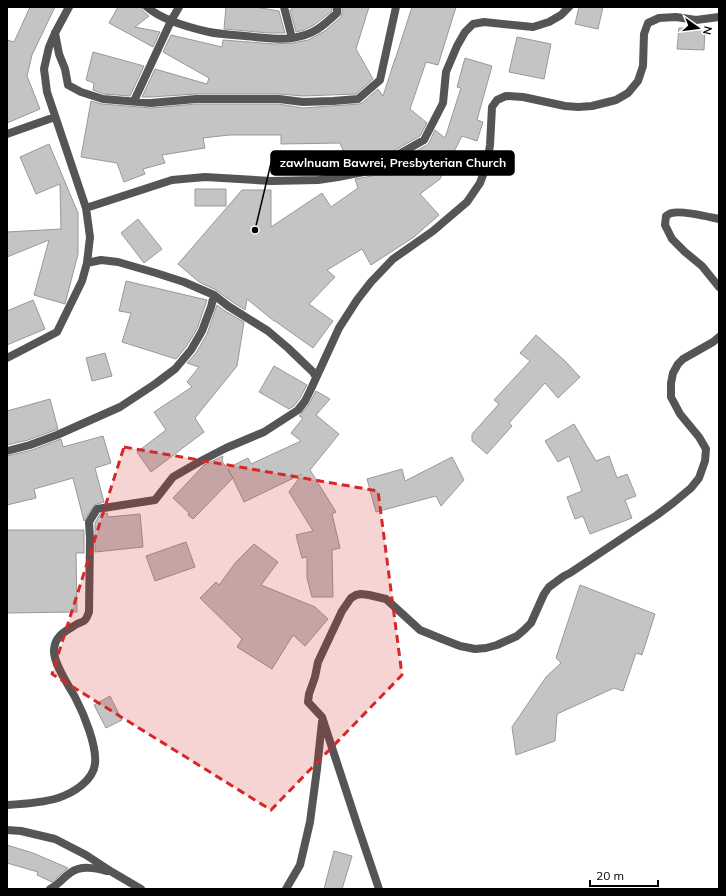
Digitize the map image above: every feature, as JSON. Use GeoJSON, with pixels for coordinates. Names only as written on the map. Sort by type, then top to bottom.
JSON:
{"type":"FeatureCollection","features":[{"type":"Feature","properties":{"kind":"street"},"geometry":{"type":"LineString","coordinates":[[7,358],[57,332],[82,281],[87,263],[90,236],[86,208],[47,92],[44,69],[49,46],[69,7]]}},
{"type":"Feature","properties":{"kind":"street"},"geometry":{"type":"LineString","coordinates":[[147,7],[171,21],[210,32],[266,38],[292,38],[312,32],[324,25],[336,13],[337,7]]}},
{"type":"Feature","properties":{"kind":"street"},"geometry":{"type":"LineString","coordinates":[[134,101],[179,7]]}},
{"type":"Feature","properties":{"kind":"street"},"geometry":{"type":"LineString","coordinates":[[284,7],[292,38]]}},
{"type":"Feature","properties":{"kind":"street"},"geometry":{"type":"LineString","coordinates":[[55,33],[59,54],[65,69],[68,85],[80,92],[103,99],[151,102],[196,99],[279,99],[311,102],[333,101],[358,99],[380,80],[396,7]]}},
{"type":"Feature","properties":{"kind":"street"},"geometry":{"type":"LineString","coordinates":[[86,208],[172,180],[204,177],[271,181],[318,180],[369,171],[424,140],[443,103],[446,72],[457,46],[465,32],[473,24],[484,22],[533,28],[549,22],[561,15],[569,7]]}},
{"type":"Feature","properties":{"kind":"street"},"geometry":{"type":"LineString","coordinates":[[7,805],[58,798],[72,792],[84,784],[95,766],[95,757],[87,724],[76,698],[59,667],[54,651],[56,642],[61,633],[85,620],[89,612],[89,522],[97,509],[155,500],[173,477],[226,448],[264,432],[298,410],[305,401],[339,328],[357,300],[371,282],[393,260],[433,231],[467,202],[480,183],[487,164],[490,145],[492,107],[497,100],[506,96],[523,97],[565,106],[578,107],[592,106],[616,100],[628,93],[638,81],[643,66],[644,34],[648,23],[659,18],[676,17],[696,20],[719,17]]}},
{"type":"Feature","properties":{"kind":"street"},"geometry":{"type":"LineString","coordinates":[[7,134],[55,117]]}},
{"type":"Feature","properties":{"kind":"street"},"geometry":{"type":"LineString","coordinates":[[719,219],[681,212],[672,212],[666,216],[665,225],[672,239],[702,266],[719,287]]}},
{"type":"Feature","properties":{"kind":"street"},"geometry":{"type":"LineString","coordinates":[[87,263],[101,260],[118,262],[184,282],[214,295],[228,306],[268,331],[288,348],[316,376]]}},
{"type":"Feature","properties":{"kind":"street"},"geometry":{"type":"LineString","coordinates":[[7,451],[30,445],[57,435],[120,407],[175,369],[191,350],[202,331],[214,295]]}},
{"type":"Feature","properties":{"kind":"street"},"geometry":{"type":"LineString","coordinates":[[379,889],[322,717],[308,702],[318,662],[342,611],[351,598],[362,594],[386,599],[420,630],[460,646],[475,649],[486,648],[517,636],[531,623],[544,594],[549,587],[657,515],[691,488],[699,478],[705,461],[706,450],[699,437],[680,414],[671,398],[672,373],[678,364],[683,360],[719,337]]}},
{"type":"Feature","properties":{"kind":"street"},"geometry":{"type":"LineString","coordinates":[[286,889],[300,866],[310,822],[322,717]]}},
{"type":"Feature","properties":{"kind":"street"},"geometry":{"type":"LineString","coordinates":[[7,830],[21,831],[55,839],[86,855],[141,889]]}},
{"type":"Feature","properties":{"kind":"street"},"geometry":{"type":"LineString","coordinates":[[50,889],[56,886],[70,872],[79,869],[92,868],[112,872]]}},
{"type":"Feature","properties":{"kind":"highlighted area"},"geometry":{"type":"Polygon","coordinates":[[[124,447],[378,491],[402,675],[271,810],[52,674],[124,447]]]}},
{"type":"Feature","properties":{"kind":"building"},"geometry":{"type":"Polygon","coordinates":[[[30,7],[55,7],[32,55],[27,76],[40,109],[7,123],[7,40],[14,42],[30,7]]]}},
{"type":"Feature","properties":{"kind":"building"},"geometry":{"type":"Polygon","coordinates":[[[118,7],[142,7],[143,11],[149,16],[135,27],[160,32],[153,47],[109,23],[118,7]]]}},
{"type":"Feature","properties":{"kind":"building"},"geometry":{"type":"Polygon","coordinates":[[[226,7],[255,7],[279,11],[285,33],[224,29],[226,7]]]}},
{"type":"Feature","properties":{"kind":"building"},"geometry":{"type":"Polygon","coordinates":[[[294,7],[332,7],[332,11],[314,25],[296,32],[290,10],[294,7]]]}},
{"type":"Feature","properties":{"kind":"building"},"geometry":{"type":"Polygon","coordinates":[[[342,7],[369,7],[356,49],[373,79],[356,94],[303,96],[279,94],[196,94],[142,97],[155,69],[207,84],[209,78],[163,52],[171,35],[222,47],[223,40],[274,44],[293,43],[308,40],[325,31],[341,17],[342,7]]]}},
{"type":"Feature","properties":{"kind":"building"},"geometry":{"type":"Polygon","coordinates":[[[412,7],[456,7],[438,65],[426,62],[410,109],[427,123],[420,136],[367,166],[351,169],[340,143],[281,144],[281,135],[229,135],[203,138],[205,148],[162,155],[165,163],[143,169],[145,174],[124,182],[117,163],[81,157],[91,101],[102,104],[151,108],[196,104],[279,104],[303,108],[359,104],[378,89],[383,96],[412,7]]]}},
{"type":"Feature","properties":{"kind":"building"},"geometry":{"type":"Polygon","coordinates":[[[579,7],[603,7],[598,29],[575,24],[579,7]]]}},
{"type":"Feature","properties":{"kind":"building"},"geometry":{"type":"Polygon","coordinates":[[[679,28],[705,29],[704,50],[677,49],[679,28]]]}},
{"type":"Feature","properties":{"kind":"building"},"geometry":{"type":"Polygon","coordinates":[[[517,37],[551,44],[544,79],[509,72],[517,37]]]}},
{"type":"Feature","properties":{"kind":"building"},"geometry":{"type":"Polygon","coordinates":[[[93,52],[144,66],[130,96],[104,94],[93,90],[94,83],[86,80],[93,52]]]}},
{"type":"Feature","properties":{"kind":"building"},"geometry":{"type":"Polygon","coordinates":[[[465,58],[492,66],[477,120],[483,122],[477,141],[462,136],[440,179],[420,194],[439,215],[414,237],[371,265],[362,249],[327,270],[335,277],[309,304],[333,321],[313,348],[274,321],[247,299],[245,310],[216,290],[199,282],[178,264],[242,190],[271,190],[271,227],[322,193],[331,207],[358,188],[355,179],[372,176],[427,145],[435,130],[445,138],[461,88],[457,87],[465,58]]]}},
{"type":"Feature","properties":{"kind":"building"},"geometry":{"type":"Polygon","coordinates":[[[49,144],[78,213],[78,254],[65,304],[34,295],[49,240],[7,257],[7,232],[61,229],[60,184],[36,194],[20,157],[49,144]]]}},
{"type":"Feature","properties":{"kind":"building"},"geometry":{"type":"Polygon","coordinates":[[[195,189],[226,189],[226,206],[195,206],[195,189]]]}},
{"type":"Feature","properties":{"kind":"building"},"geometry":{"type":"Polygon","coordinates":[[[138,219],[162,249],[144,263],[121,233],[138,219]]]}},
{"type":"Feature","properties":{"kind":"building"},"geometry":{"type":"Polygon","coordinates":[[[126,281],[207,300],[197,329],[186,347],[176,359],[122,342],[131,313],[119,311],[126,281]]]}},
{"type":"Feature","properties":{"kind":"building"},"geometry":{"type":"Polygon","coordinates":[[[33,300],[45,329],[7,345],[7,311],[33,300]]]}},
{"type":"Feature","properties":{"kind":"building"},"geometry":{"type":"Polygon","coordinates":[[[217,305],[244,322],[237,366],[195,418],[204,432],[151,472],[137,452],[166,430],[154,412],[192,387],[187,382],[199,367],[187,363],[196,353],[207,334],[217,305]]]}},
{"type":"Feature","properties":{"kind":"building"},"geometry":{"type":"Polygon","coordinates":[[[536,335],[565,361],[580,377],[558,398],[545,383],[509,423],[512,426],[487,454],[472,441],[472,434],[499,404],[494,400],[530,361],[520,353],[536,335]]]}},
{"type":"Feature","properties":{"kind":"building"},"geometry":{"type":"Polygon","coordinates":[[[105,353],[112,376],[92,381],[86,358],[105,353]]]}},
{"type":"Feature","properties":{"kind":"building"},"geometry":{"type":"Polygon","coordinates":[[[274,366],[307,385],[294,406],[289,409],[259,392],[274,366]]]}},
{"type":"Feature","properties":{"kind":"building"},"geometry":{"type":"Polygon","coordinates":[[[316,391],[330,399],[316,415],[339,434],[310,470],[336,512],[332,514],[340,548],[332,550],[333,597],[312,597],[307,578],[307,557],[302,558],[296,535],[313,531],[289,492],[302,474],[244,502],[228,468],[248,458],[251,464],[301,441],[291,433],[303,418],[299,416],[309,404],[316,391]]]}},
{"type":"Feature","properties":{"kind":"building"},"geometry":{"type":"Polygon","coordinates":[[[50,399],[58,429],[28,440],[7,445],[7,411],[50,399]]]}},
{"type":"Feature","properties":{"kind":"building"},"geometry":{"type":"Polygon","coordinates":[[[574,424],[596,461],[609,456],[617,478],[627,474],[636,496],[625,500],[632,518],[590,534],[583,516],[575,519],[567,497],[582,491],[569,456],[558,462],[545,441],[574,424]]]}},
{"type":"Feature","properties":{"kind":"building"},"geometry":{"type":"Polygon","coordinates":[[[103,436],[111,463],[95,468],[104,502],[94,505],[84,521],[73,478],[34,489],[36,498],[7,505],[7,456],[32,450],[61,439],[63,447],[103,436]]]}},
{"type":"Feature","properties":{"kind":"building"},"geometry":{"type":"Polygon","coordinates":[[[223,456],[222,461],[233,478],[193,519],[188,515],[189,513],[173,498],[204,465],[223,456]]]}},
{"type":"Feature","properties":{"kind":"building"},"geometry":{"type":"Polygon","coordinates":[[[452,457],[464,480],[441,506],[436,496],[376,512],[367,479],[402,469],[405,481],[452,457]]]}},
{"type":"Feature","properties":{"kind":"building"},"geometry":{"type":"Polygon","coordinates":[[[107,513],[108,517],[140,514],[143,547],[95,552],[95,523],[100,514],[107,513]]]}},
{"type":"Feature","properties":{"kind":"building"},"geometry":{"type":"Polygon","coordinates":[[[7,530],[84,530],[84,553],[76,553],[77,612],[7,613],[7,530]]]}},
{"type":"Feature","properties":{"kind":"building"},"geometry":{"type":"Polygon","coordinates":[[[186,542],[195,567],[155,581],[146,556],[186,542]]]}},
{"type":"Feature","properties":{"kind":"building"},"geometry":{"type":"Polygon","coordinates":[[[254,544],[278,562],[261,585],[315,607],[328,619],[305,646],[293,635],[272,669],[237,647],[242,639],[200,598],[216,582],[219,585],[236,562],[254,544]]]}},
{"type":"Feature","properties":{"kind":"building"},"geometry":{"type":"Polygon","coordinates":[[[580,585],[655,614],[642,655],[636,653],[623,691],[614,688],[557,714],[555,741],[516,755],[512,727],[546,677],[561,663],[556,658],[580,585]]]}},
{"type":"Feature","properties":{"kind":"building"},"geometry":{"type":"Polygon","coordinates":[[[110,696],[122,720],[106,728],[94,705],[110,696]]]}},
{"type":"Feature","properties":{"kind":"building"},"geometry":{"type":"Polygon","coordinates":[[[7,845],[33,853],[68,868],[52,882],[37,875],[38,872],[7,863],[7,845]]]}},
{"type":"Feature","properties":{"kind":"building"},"geometry":{"type":"Polygon","coordinates":[[[334,851],[352,856],[342,889],[324,889],[334,851]]]}},
{"type":"Feature","properties":{"kind":"place","name":"zawlnuam Bawrei, Presbyterian Church"},"geometry":{"type":"Point","coordinates":[255,230]}}]}
